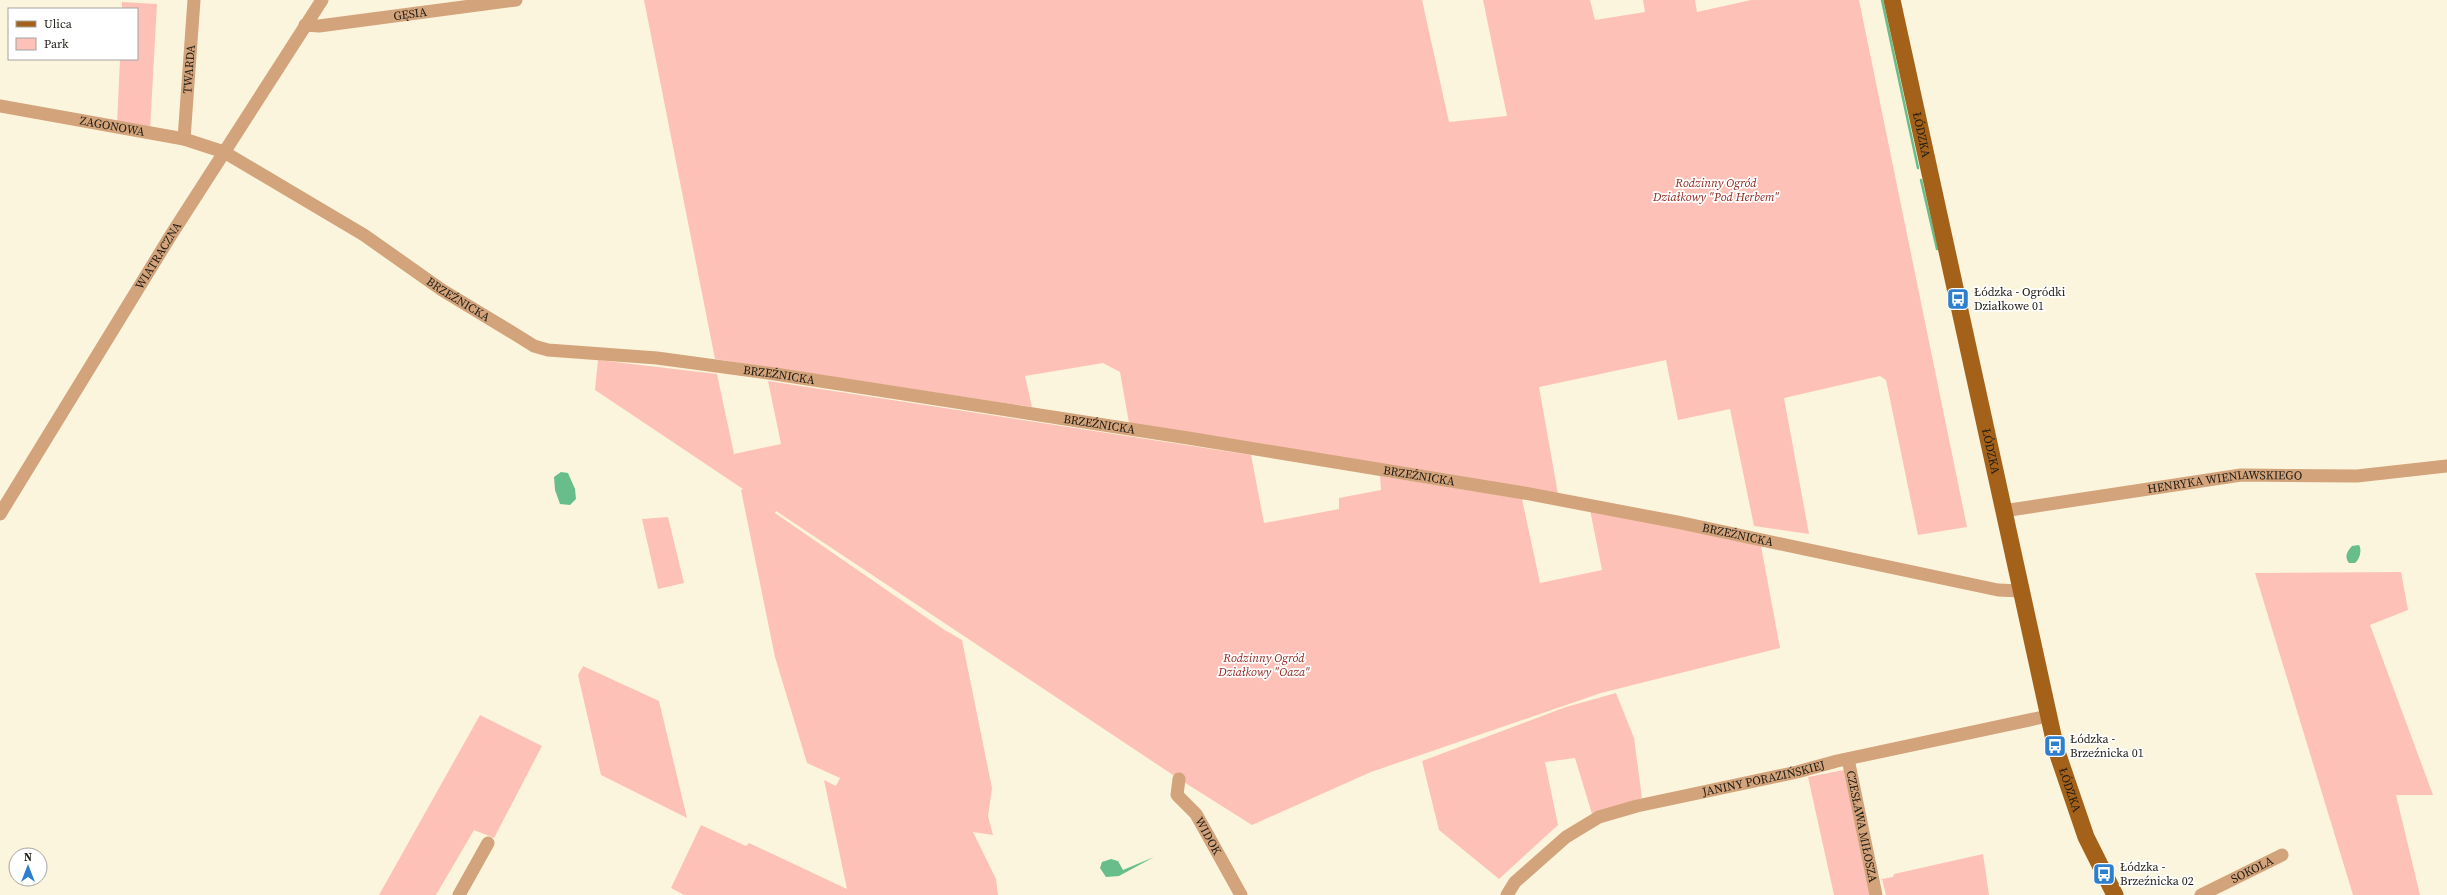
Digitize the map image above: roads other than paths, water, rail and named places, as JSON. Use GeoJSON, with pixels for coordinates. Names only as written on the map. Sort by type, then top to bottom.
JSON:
{"type":"FeatureCollection","features":[{"type":"Feature","properties":{"kind":"main road","name":"ŁÓDZKA"},"geometry":{"type":"LineString","coordinates":[[1892,0],[2056,749],[2078,816],[2115,895]]}},
{"type":"Feature","properties":{"kind":"street","name":"TWARDA"},"geometry":{"type":"LineString","coordinates":[[184,139],[194,0]]}},
{"type":"Feature","properties":{"kind":"street","name":"WIATRACZNA"},"geometry":{"type":"LineString","coordinates":[[0,514],[117,321],[322,0]]}},
{"type":"Feature","properties":{"kind":"street","name":"GĘSIA"},"geometry":{"type":"LineString","coordinates":[[305,25],[319,26],[516,0]]}},
{"type":"Feature","properties":{"kind":"street","name":"ZAGONOWA"},"geometry":{"type":"LineString","coordinates":[[0,106],[184,139],[224,152]]}},
{"type":"Feature","properties":{"kind":"street","name":"BRZEŹNICKA"},"geometry":{"type":"LineString","coordinates":[[224,152],[358,232],[442,290],[534,346],[548,350],[657,358],[760,372],[1203,440],[1555,498],[1998,590],[2021,591]]}},
{"type":"Feature","properties":{"kind":"street","name":"HENRYKA WIENIAWSKIEGO"},"geometry":{"type":"LineString","coordinates":[[2004,511],[2241,475],[2357,476],[2447,466]]}},
{"type":"Feature","properties":{"kind":"street","name":"JANINY PORAZIŃSKIEJ"},"geometry":{"type":"LineString","coordinates":[[1507,895],[1515,882],[1566,837],[1598,817],[1637,806],[2048,716]]}},
{"type":"Feature","properties":{"kind":"street","name":"CZESŁAWA MIŁOSZA"},"geometry":{"type":"LineString","coordinates":[[1848,759],[1876,895]]}},
{"type":"Feature","properties":{"kind":"street","name":"WIDOK"},"geometry":{"type":"LineString","coordinates":[[1179,779],[1177,795],[1196,814],[1241,895]]}},
{"type":"Feature","properties":{"kind":"street"},"geometry":{"type":"LineString","coordinates":[[459,895],[488,843]]}},
{"type":"Feature","properties":{"kind":"street","name":"SOKOLA"},"geometry":{"type":"LineString","coordinates":[[2201,895],[2282,855]]}},
{"type":"Feature","properties":{"kind":"waterway"},"geometry":{"type":"LineString","coordinates":[[1882,0],[1918,168]]}},
{"type":"Feature","properties":{"kind":"waterway"},"geometry":{"type":"LineString","coordinates":[[1921,180],[1937,249]]}},
{"type":"Feature","properties":{"kind":"place","name":"Łódzka - Ogródki Działkowe 01"},"geometry":{"type":"Point","coordinates":[1958,299]}},
{"type":"Feature","properties":{"kind":"place","name":"Łódzka - Brzeźnicka 01"},"geometry":{"type":"Point","coordinates":[2055,746]}},
{"type":"Feature","properties":{"kind":"place","name":"Łódzka - Brzeźnicka 02"},"geometry":{"type":"Point","coordinates":[2104,874]}},
{"type":"Feature","properties":{"kind":"park label","name":"Rodzinny Ogród Działkowy \"Pod Herbem\""},"geometry":{"type":"Point","coordinates":[1716,190]}},
{"type":"Feature","properties":{"kind":"park label","name":"Rodzinny Ogród Działkowy \"Oaza\""},"geometry":{"type":"Point","coordinates":[1264,665]}}]}
